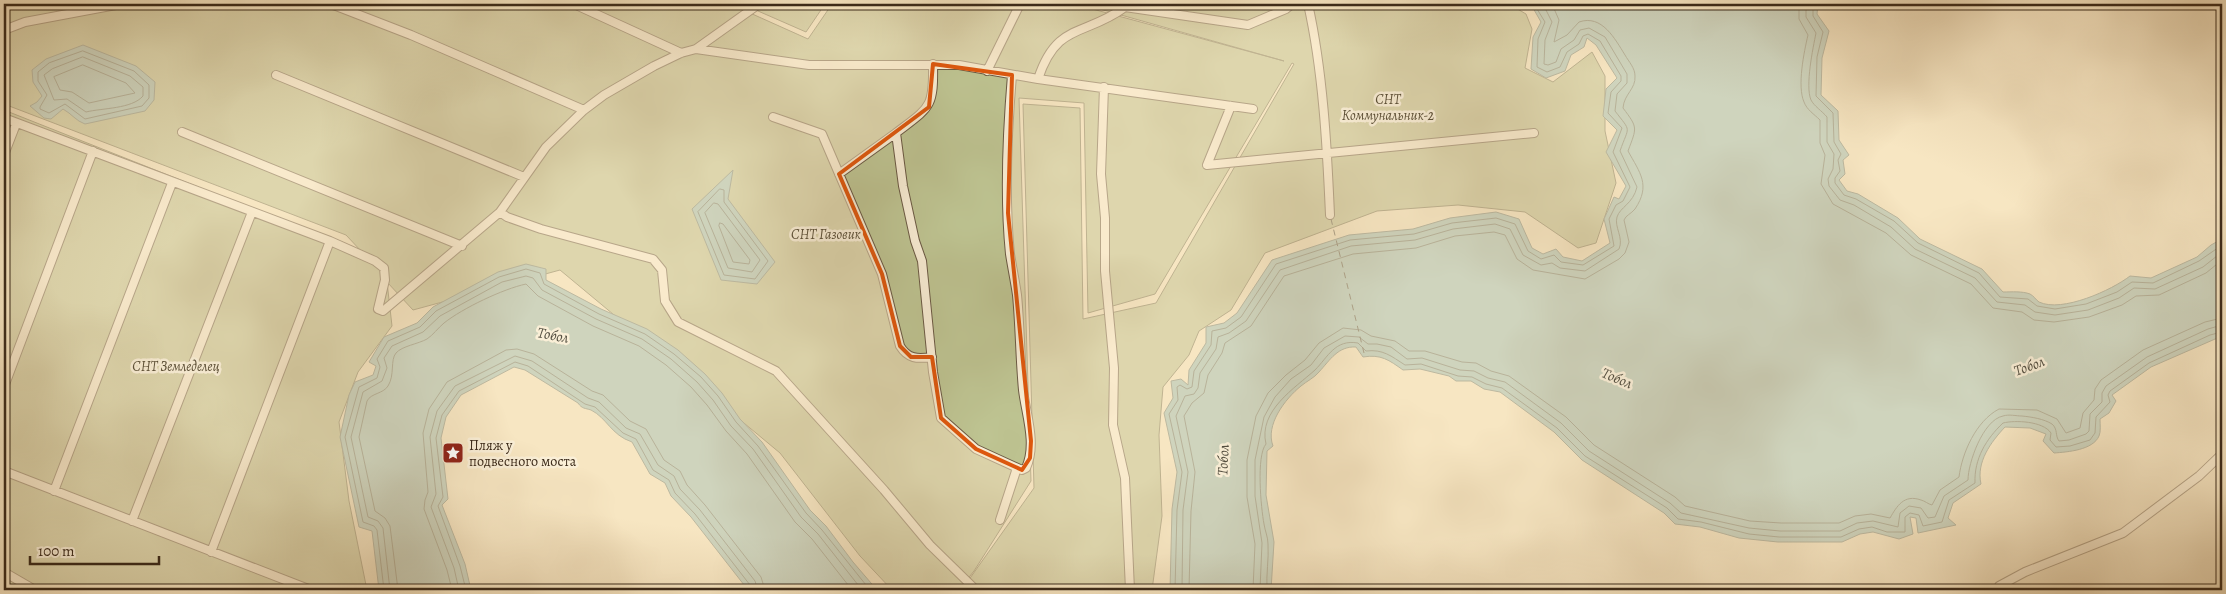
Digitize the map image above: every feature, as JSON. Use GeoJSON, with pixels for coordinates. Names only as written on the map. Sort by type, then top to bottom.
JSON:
{"type":"FeatureCollection","features":[{"type":"Feature","properties":{"kind":"street"},"geometry":{"type":"LineString","coordinates":[[4,30],[26,22],[121,4]]}},
{"type":"Feature","properties":{"kind":"street"},"geometry":{"type":"LineString","coordinates":[[331,4],[411,35],[584,110]]}},
{"type":"Feature","properties":{"kind":"street"},"geometry":{"type":"LineString","coordinates":[[574,4],[681,53]]}},
{"type":"Feature","properties":{"kind":"street"},"geometry":{"type":"LineString","coordinates":[[4,118],[172,183],[330,241],[375,261],[384,268],[385,280],[378,309],[383,311],[500,212],[546,147],[584,110],[604,95],[681,53],[696,49],[759,4]]}},
{"type":"Feature","properties":{"kind":"street"},"geometry":{"type":"LineString","coordinates":[[987,71],[1020,4]]}},
{"type":"Feature","properties":{"kind":"street"},"geometry":{"type":"LineString","coordinates":[[1038,79],[1049,54],[1065,35],[1104,22],[1125,5],[1248,25],[1292,4]]}},
{"type":"Feature","properties":{"kind":"street"},"geometry":{"type":"LineString","coordinates":[[1308,4],[1315,35],[1327,153],[1330,215]]}},
{"type":"Feature","properties":{"kind":"street"},"geometry":{"type":"LineString","coordinates":[[696,49],[809,65],[958,65],[1038,79],[1253,109]]}},
{"type":"Feature","properties":{"kind":"street"},"geometry":{"type":"LineString","coordinates":[[839,174],[929,107],[934,88],[934,64]]}},
{"type":"Feature","properties":{"kind":"street"},"geometry":{"type":"LineString","coordinates":[[896,133],[903,186],[915,241],[922,261],[941,418],[976,449],[1017,468],[1026,468],[1031,450],[1023,390],[1017,295],[1010,254],[1008,213],[1007,164],[1012,75]]}},
{"type":"Feature","properties":{"kind":"street"},"geometry":{"type":"LineString","coordinates":[[276,76],[524,177]]}},
{"type":"Feature","properties":{"kind":"street"},"geometry":{"type":"LineString","coordinates":[[1104,87],[1101,174],[1105,218],[1105,271],[1114,368],[1113,425],[1125,478],[1130,590]]}},
{"type":"Feature","properties":{"kind":"street"},"geometry":{"type":"LineString","coordinates":[[1231,106],[1207,165],[1534,133]]}},
{"type":"Feature","properties":{"kind":"street"},"geometry":{"type":"LineString","coordinates":[[773,117],[819,131],[882,274],[900,346],[906,355],[911,357],[932,356]]}},
{"type":"Feature","properties":{"kind":"street"},"geometry":{"type":"LineString","coordinates":[[4,155],[16,124]]}},
{"type":"Feature","properties":{"kind":"street"},"geometry":{"type":"LineString","coordinates":[[182,132],[462,246]]}},
{"type":"Feature","properties":{"kind":"street"},"geometry":{"type":"LineString","coordinates":[[4,387],[93,151]]}},
{"type":"Feature","properties":{"kind":"street"},"geometry":{"type":"LineString","coordinates":[[54,491],[172,183]]}},
{"type":"Feature","properties":{"kind":"street"},"geometry":{"type":"LineString","coordinates":[[132,521],[252,212]]}},
{"type":"Feature","properties":{"kind":"street"},"geometry":{"type":"LineString","coordinates":[[500,212],[507,217],[541,229],[653,260],[658,264],[664,279],[665,301],[678,322],[776,370],[884,490],[930,545],[976,590]]}},
{"type":"Feature","properties":{"kind":"street"},"geometry":{"type":"LineString","coordinates":[[211,552],[330,241]]}},
{"type":"Feature","properties":{"kind":"street"},"geometry":{"type":"LineString","coordinates":[[1998,590],[2000,586],[2025,572],[2122,533],[2198,476],[2222,454]]}},
{"type":"Feature","properties":{"kind":"street"},"geometry":{"type":"LineString","coordinates":[[1000,520],[1017,468]]}},
{"type":"Feature","properties":{"kind":"street"},"geometry":{"type":"LineString","coordinates":[[4,472],[311,590]]}},
{"type":"Feature","properties":{"kind":"street"},"geometry":{"type":"LineString","coordinates":[[4,572],[35,590]]}},
{"type":"Feature","properties":{"kind":"highlighted area"},"geometry":{"type":"Polygon","coordinates":[[[933,64],[1012,75],[1008,213],[1031,441],[1030,458],[1022,470],[976,449],[941,418],[932,357],[911,357],[900,346],[882,274],[839,174],[929,107],[933,64]]]}},
{"type":"Feature","properties":{"kind":"green space"},"geometry":{"type":"Polygon","coordinates":[[[4,4],[730,4],[808,39],[832,4],[1074,4],[1284,61],[1082,4],[1509,4],[1526,14],[1532,29],[1525,68],[1553,82],[1592,52],[1605,76],[1605,131],[1616,183],[1596,243],[1578,248],[1525,212],[1458,205],[1377,211],[1265,253],[1231,310],[1199,331],[1189,355],[1163,387],[1159,435],[1162,516],[1152,590],[967,590],[963,588],[1034,488],[1023,104],[1080,108],[1083,319],[1156,303],[1294,64],[1292,63],[1155,294],[1088,313],[1084,103],[1019,98],[1031,481],[974,571],[961,587],[965,590],[892,590],[860,556],[780,453],[560,270],[413,310],[387,282],[392,326],[358,372],[339,422],[349,501],[367,590],[4,590],[4,110],[362,252],[346,235],[4,104],[4,4]]]}},
{"type":"Feature","properties":{"kind":"green space"},"geometry":{"type":"Polygon","coordinates":[[[742,4],[825,4],[806,32],[742,4]]]}},
{"type":"Feature","properties":{"kind":"water","name":"Тобол"},"geometry":{"type":"Polygon","coordinates":[[[1525,4],[1818,4],[1817,14],[1829,31],[1822,58],[1821,95],[1838,111],[1839,140],[1849,155],[1843,160],[1845,174],[1839,180],[1847,191],[1858,194],[1898,218],[1920,239],[1982,269],[2003,292],[2027,293],[2039,302],[2049,305],[2060,305],[2086,298],[2111,288],[2130,276],[2151,278],[2197,257],[2211,245],[2222,239],[2222,336],[2151,367],[2112,395],[2116,401],[2109,413],[2100,419],[2099,436],[2096,441],[2086,447],[2073,451],[2054,453],[2043,441],[2046,434],[2030,428],[2005,427],[1990,446],[1983,460],[1980,476],[1981,484],[1953,503],[1948,518],[1956,525],[1918,533],[1916,518],[1910,517],[1913,534],[1899,539],[1873,532],[1860,534],[1842,542],[1778,542],[1739,538],[1700,527],[1675,524],[1664,513],[1582,460],[1554,432],[1500,392],[1484,389],[1471,381],[1456,381],[1449,376],[1420,369],[1403,370],[1393,363],[1375,356],[1363,357],[1356,347],[1350,347],[1339,351],[1317,374],[1295,391],[1283,405],[1274,421],[1271,438],[1273,446],[1267,451],[1266,495],[1274,542],[1271,590],[1170,590],[1172,509],[1177,472],[1164,413],[1173,398],[1171,381],[1181,379],[1188,385],[1189,370],[1206,343],[1206,327],[1224,323],[1237,313],[1272,260],[1349,235],[1413,229],[1450,218],[1496,212],[1519,219],[1532,248],[1543,254],[1556,249],[1563,257],[1582,261],[1610,243],[1604,219],[1614,197],[1619,199],[1626,186],[1606,152],[1617,130],[1603,116],[1606,89],[1617,78],[1596,45],[1587,38],[1584,47],[1571,55],[1565,71],[1546,78],[1531,69],[1533,37],[1541,22],[1533,8],[1525,4]]]}},
{"type":"Feature","properties":{"kind":"water"},"geometry":{"type":"Polygon","coordinates":[[[83,45],[136,66],[155,82],[154,100],[145,111],[85,124],[63,109],[51,119],[44,118],[30,106],[42,96],[33,82],[32,70],[46,59],[83,45]]]}},
{"type":"Feature","properties":{"kind":"water"},"geometry":{"type":"Polygon","coordinates":[[[733,170],[728,199],[775,262],[757,284],[721,280],[692,209],[733,170]]]}},
{"type":"Feature","properties":{"kind":"water","name":"Тобол"},"geometry":{"type":"Polygon","coordinates":[[[526,264],[546,269],[546,280],[601,309],[647,329],[678,350],[705,374],[722,393],[740,419],[762,442],[810,510],[826,526],[877,590],[748,590],[691,517],[671,496],[665,483],[650,474],[632,442],[614,431],[596,413],[582,407],[525,370],[514,367],[461,395],[446,417],[441,438],[448,499],[442,505],[465,564],[471,590],[379,590],[372,531],[359,527],[340,437],[349,395],[355,382],[373,375],[376,366],[369,362],[384,337],[417,323],[433,307],[498,272],[526,264]]]}},
{"type":"Feature","properties":{"kind":"ferry route"},"geometry":{"type":"LineString","coordinates":[[1331,219],[1365,357]]}},
{"type":"Feature","properties":{"kind":"place","name":"Пляж у подвесного моста"},"geometry":{"type":"Point","coordinates":[453,453]}},
{"type":"Feature","properties":{"kind":"park label","name":"СНТ Коммунальник-2"},"geometry":{"type":"Point","coordinates":[1388,108]}},
{"type":"Feature","properties":{"kind":"park label","name":"СНТ Газовик"},"geometry":{"type":"Point","coordinates":[826,234]}},
{"type":"Feature","properties":{"kind":"park label","name":"СНТ Земледелец"},"geometry":{"type":"Point","coordinates":[176,366]}}]}
